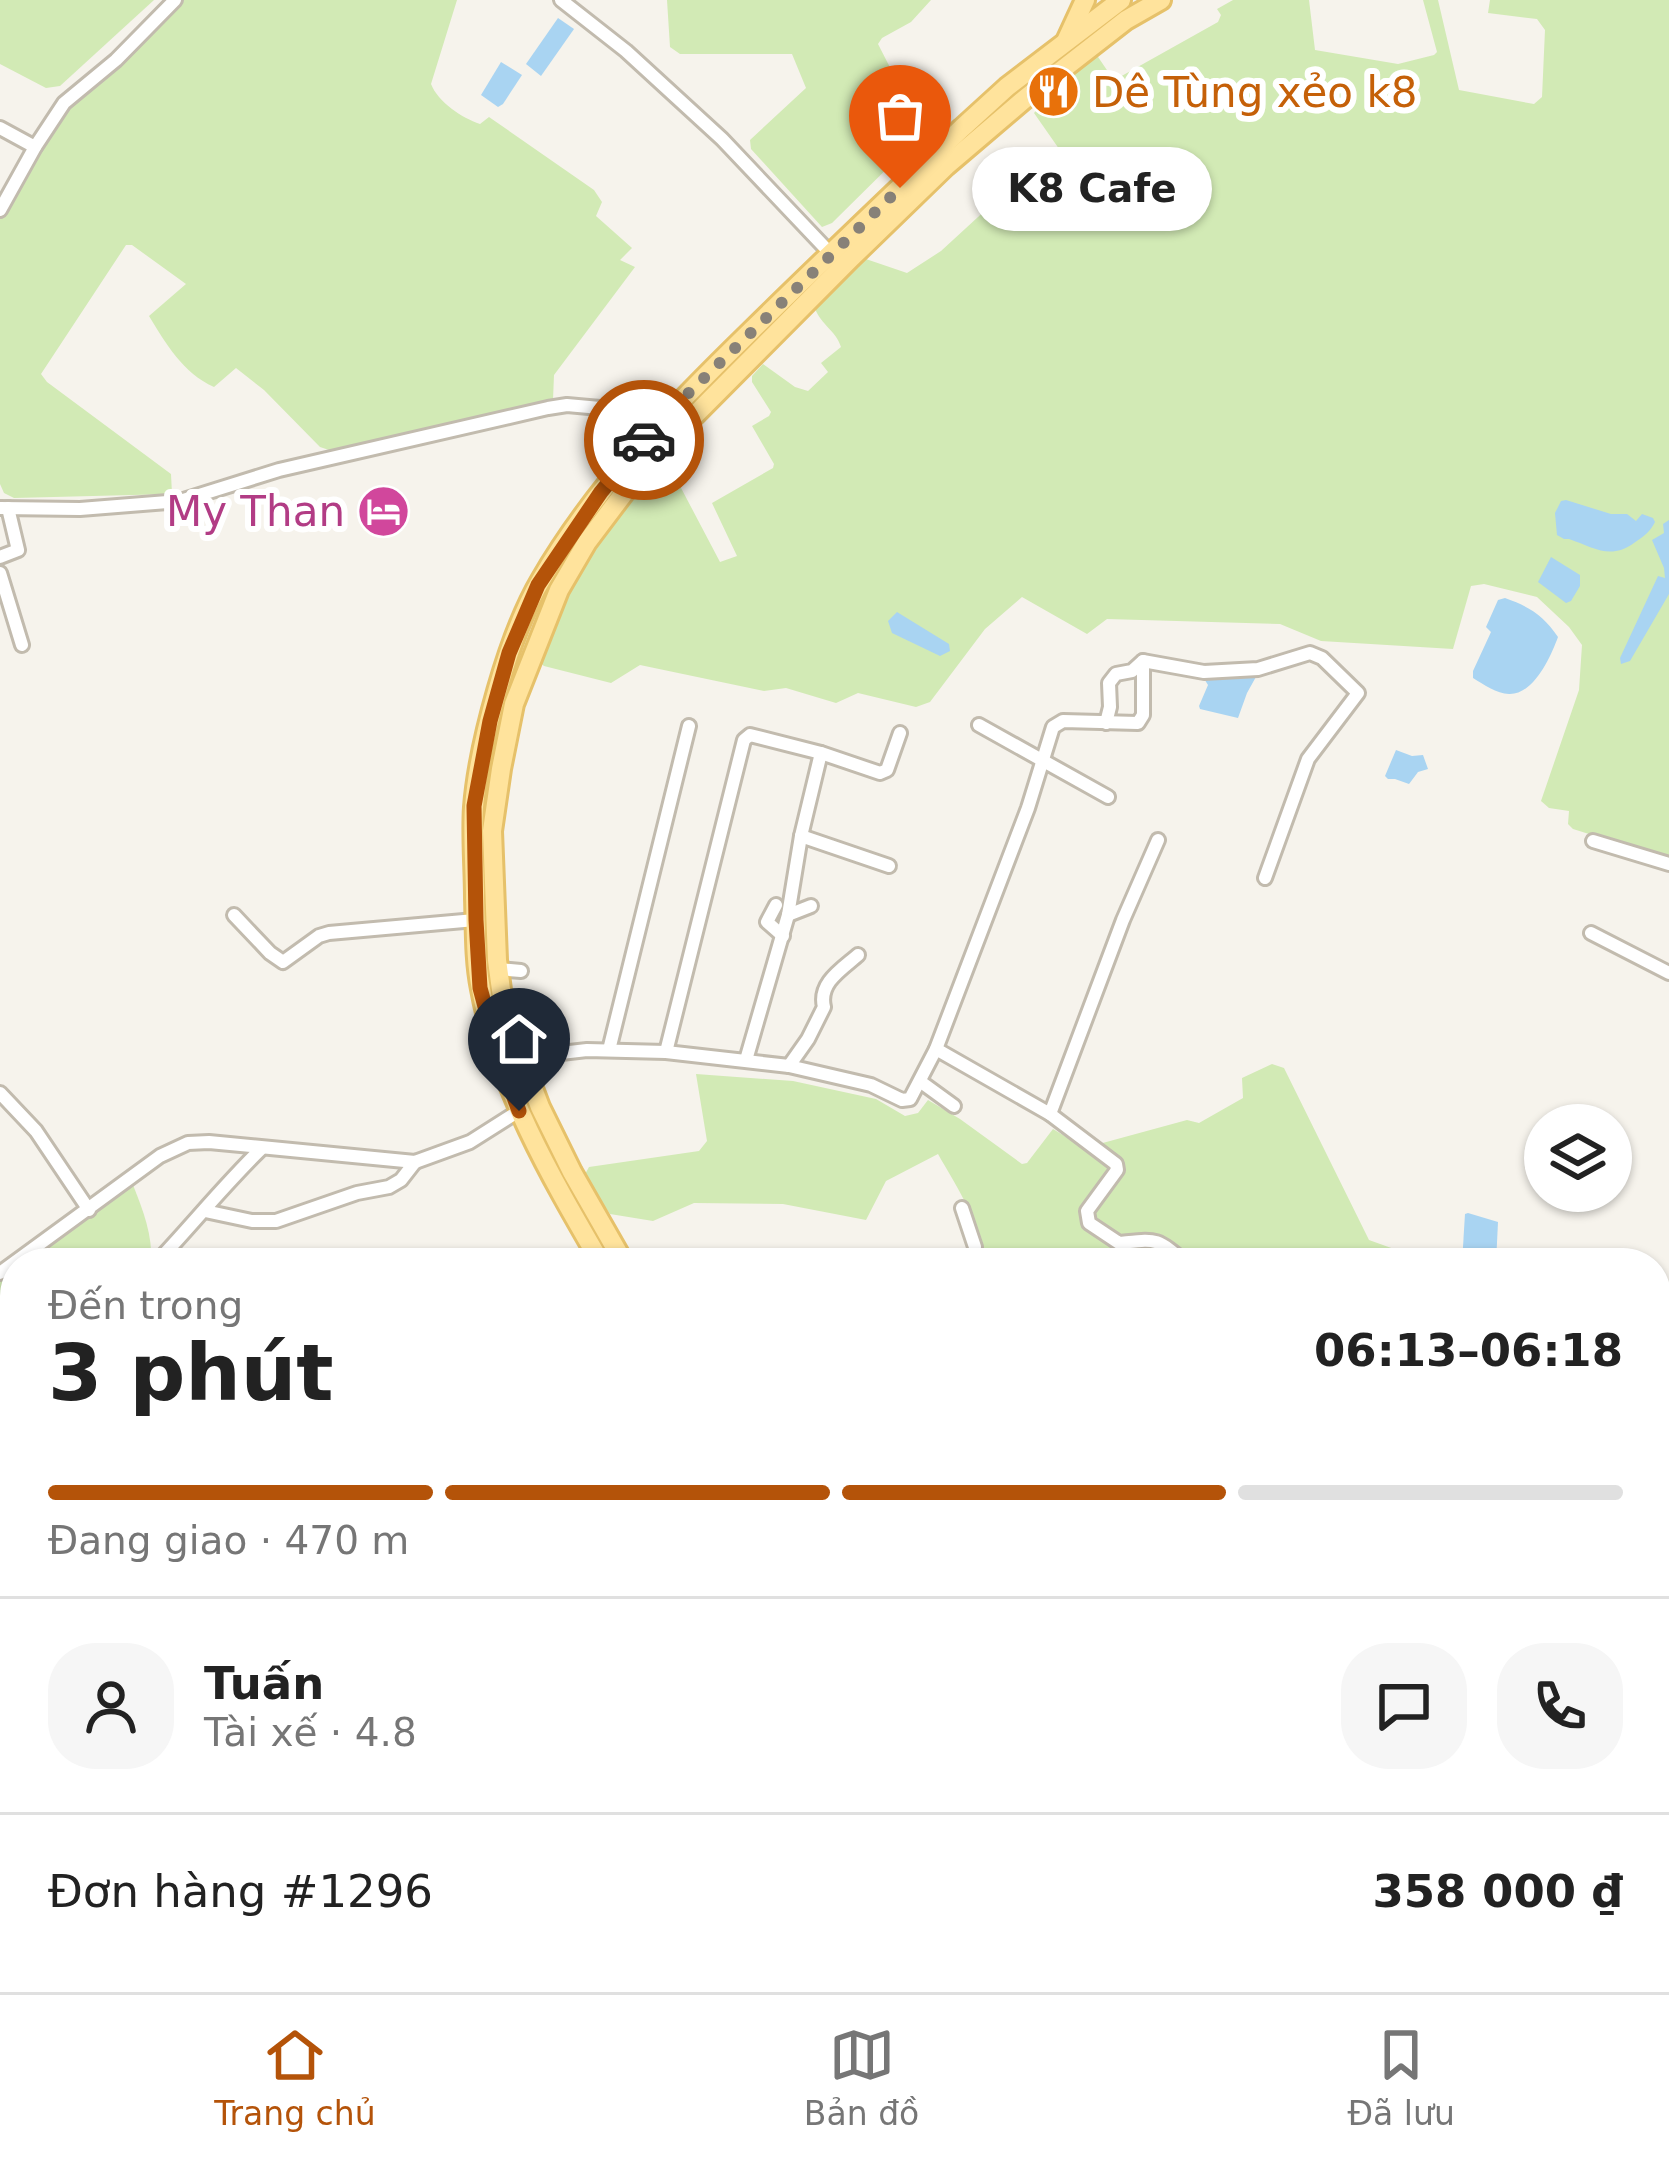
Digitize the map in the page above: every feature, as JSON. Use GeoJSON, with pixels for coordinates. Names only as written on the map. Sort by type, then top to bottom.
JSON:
{"type":"FeatureCollection","features":[{"type":"Feature","properties":{"kind":"main road"},"geometry":{"type":"LineString","coordinates":[[1066,41],[1085,0]]}},
{"type":"Feature","properties":{"kind":"main road"},"geometry":{"type":"LineString","coordinates":[[874,224],[977,114],[1066,41],[1120,6],[1149,3]]}},
{"type":"Feature","properties":{"kind":"main road"},"geometry":{"type":"LineString","coordinates":[[592,1248],[519,1111],[480,988],[474,806],[509,653],[538,585],[568,537],[664,417],[839,253],[987,130],[1120,6]]}},
{"type":"Feature","properties":{"kind":"main road"},"geometry":{"type":"LineString","coordinates":[[615,1248],[572,1172],[522,1064],[504,1012],[492,831],[514,704],[559,590],[587,542],[624,493],[839,253]]}},
{"type":"Feature","properties":{"kind":"main road"},"geometry":{"type":"LineString","coordinates":[[664,417],[679,431]]}},
{"type":"Feature","properties":{"kind":"street"},"geometry":{"type":"LineString","coordinates":[[0,210],[64,103],[116,60],[175,0]]}},
{"type":"Feature","properties":{"kind":"street"},"geometry":{"type":"LineString","coordinates":[[561,0],[626,51],[839,253]]}},
{"type":"Feature","properties":{"kind":"street"},"geometry":{"type":"LineString","coordinates":[[0,128],[35,147]]}},
{"type":"Feature","properties":{"kind":"street"},"geometry":{"type":"LineString","coordinates":[[0,556],[18,550],[4,508],[80,509],[180,501],[279,470],[567,405],[664,417]]}},
{"type":"Feature","properties":{"kind":"street"},"geometry":{"type":"LineString","coordinates":[[0,573],[22,645]]}},
{"type":"Feature","properties":{"kind":"street"},"geometry":{"type":"LineString","coordinates":[[1143,661],[1204,672],[1258,669],[1310,653],[1322,658],[1358,693],[1308,758],[1265,878]]}},
{"type":"Feature","properties":{"kind":"street"},"geometry":{"type":"LineString","coordinates":[[1106,722],[1111,707],[1109,683],[1116,674],[1132,671],[1143,661]]}},
{"type":"Feature","properties":{"kind":"street"},"geometry":{"type":"LineString","coordinates":[[522,1064],[561,1053],[666,1052],[789,1066],[871,1085],[902,1100],[913,1096],[937,1049],[1053,727],[1142,721],[1143,661]]}},
{"type":"Feature","properties":{"kind":"street"},"geometry":{"type":"LineString","coordinates":[[979,724],[1108,797]]}},
{"type":"Feature","properties":{"kind":"street"},"geometry":{"type":"LineString","coordinates":[[609,1051],[688,726]]}},
{"type":"Feature","properties":{"kind":"street"},"geometry":{"type":"LineString","coordinates":[[666,1052],[744,740],[750,735],[884,772],[900,733]]}},
{"type":"Feature","properties":{"kind":"street"},"geometry":{"type":"LineString","coordinates":[[746,1060],[783,936],[821,753]]}},
{"type":"Feature","properties":{"kind":"street"},"geometry":{"type":"LineString","coordinates":[[801,836],[889,866]]}},
{"type":"Feature","properties":{"kind":"street"},"geometry":{"type":"LineString","coordinates":[[1050,1114],[1158,840]]}},
{"type":"Feature","properties":{"kind":"street"},"geometry":{"type":"LineString","coordinates":[[1593,841],[1669,864]]}},
{"type":"Feature","properties":{"kind":"street"},"geometry":{"type":"LineString","coordinates":[[776,905],[767,922],[783,936]]}},
{"type":"Feature","properties":{"kind":"street"},"geometry":{"type":"LineString","coordinates":[[788,915],[811,906]]}},
{"type":"Feature","properties":{"kind":"street"},"geometry":{"type":"LineString","coordinates":[[234,915],[283,962],[329,933],[476,920]]}},
{"type":"Feature","properties":{"kind":"street"},"geometry":{"type":"LineString","coordinates":[[1591,933],[1669,973]]}},
{"type":"Feature","properties":{"kind":"street"},"geometry":{"type":"LineString","coordinates":[[789,1066],[824,1007],[821,997],[826,986],[858,955]]}},
{"type":"Feature","properties":{"kind":"street"},"geometry":{"type":"LineString","coordinates":[[498,969],[521,971]]}},
{"type":"Feature","properties":{"kind":"street"},"geometry":{"type":"LineString","coordinates":[[937,1049],[1050,1114],[1117,1164],[1087,1210],[1089,1223],[1119,1243],[1154,1239],[1166,1248]]}},
{"type":"Feature","properties":{"kind":"street"},"geometry":{"type":"LineString","coordinates":[[921,1082],[954,1106]]}},
{"type":"Feature","properties":{"kind":"street"},"geometry":{"type":"LineString","coordinates":[[0,1093],[36,1132],[89,1210]]}},
{"type":"Feature","properties":{"kind":"street"},"geometry":{"type":"LineString","coordinates":[[34,1248],[160,1156],[188,1143],[415,1162],[470,1142],[519,1111]]}},
{"type":"Feature","properties":{"kind":"street"},"geometry":{"type":"LineString","coordinates":[[170,1248],[261,1148]]}},
{"type":"Feature","properties":{"kind":"street"},"geometry":{"type":"LineString","coordinates":[[205,1211],[276,1221],[389,1187],[415,1162]]}},
{"type":"Feature","properties":{"kind":"street"},"geometry":{"type":"LineString","coordinates":[[962,1208],[975,1248]]}},
{"type":"Feature","properties":{"kind":"green space"},"geometry":{"type":"Polygon","coordinates":[[[0,0],[154,0],[60,86],[46,88],[0,64],[0,0]]]}},
{"type":"Feature","properties":{"kind":"green space"},"geometry":{"type":"Polygon","coordinates":[[[179,0],[457,0],[431,84],[434,91],[458,113],[480,124],[489,117],[594,190],[602,202],[596,216],[632,248],[620,260],[635,267],[554,375],[553,400],[338,453],[320,447],[236,368],[214,387],[184,366],[149,316],[186,284],[126,245],[41,374],[171,474],[172,494],[14,498],[4,493],[0,484],[0,219],[65,110],[179,0]]]}},
{"type":"Feature","properties":{"kind":"green space"},"geometry":{"type":"Polygon","coordinates":[[[667,0],[931,0],[911,22],[878,44],[920,126],[920,136],[832,223],[822,227],[751,149],[750,140],[806,88],[792,54],[680,54],[670,47],[667,0]]]}},
{"type":"Feature","properties":{"kind":"green space"},"geometry":{"type":"Polygon","coordinates":[[[1233,0],[1309,0],[1315,50],[1398,64],[1437,52],[1423,0],[1438,0],[1459,90],[1534,104],[1542,97],[1545,30],[1537,19],[1488,13],[1490,0],[1669,0],[1669,859],[1573,829],[1568,824],[1569,811],[1549,808],[1541,801],[1579,690],[1582,645],[1537,597],[1484,584],[1471,586],[1453,649],[1321,641],[1280,624],[1107,619],[1087,634],[1022,597],[985,629],[930,702],[916,707],[858,693],[836,703],[786,688],[764,691],[640,665],[611,683],[544,666],[536,659],[596,534],[651,468],[664,476],[670,467],[720,562],[737,556],[712,503],[773,468],[752,426],[771,412],[752,376],[763,364],[808,391],[828,372],[821,363],[841,347],[814,305],[860,257],[907,273],[941,251],[1040,160],[1064,156],[1034,113],[1044,101],[1042,94],[1096,54],[1111,76],[1118,78],[1218,22],[1217,9],[1233,0]]]}},
{"type":"Feature","properties":{"kind":"green space"},"geometry":{"type":"Polygon","coordinates":[[[1272,1064],[1284,1068],[1369,1240],[1391,1248],[977,1248],[972,1219],[938,1154],[886,1181],[866,1220],[783,1204],[694,1203],[653,1221],[610,1214],[584,1176],[589,1167],[699,1151],[707,1141],[696,1074],[793,1081],[876,1099],[905,1116],[918,1113],[928,1100],[1022,1164],[1053,1129],[1091,1152],[1099,1144],[1187,1120],[1199,1123],[1243,1098],[1242,1078],[1272,1064]]]}},
{"type":"Feature","properties":{"kind":"green space"},"geometry":{"type":"Polygon","coordinates":[[[133,1185],[150,1248],[41,1248],[133,1185]]]}},
{"type":"Feature","properties":{"kind":"water"},"geometry":{"type":"Polygon","coordinates":[[[558,18],[574,29],[541,76],[526,64],[558,18]]]}},
{"type":"Feature","properties":{"kind":"water"},"geometry":{"type":"Polygon","coordinates":[[[501,62],[522,75],[498,107],[481,95],[501,62]]]}},
{"type":"Feature","properties":{"kind":"water"},"geometry":{"type":"Polygon","coordinates":[[[1566,500],[1627,514],[1636,521],[1642,514],[1655,522],[1625,548],[1602,551],[1557,535],[1555,513],[1566,500]]]}},
{"type":"Feature","properties":{"kind":"water"},"geometry":{"type":"Polygon","coordinates":[[[1669,520],[1669,594],[1630,661],[1621,664],[1658,576],[1665,578],[1652,540],[1664,533],[1663,524],[1669,520]]]}},
{"type":"Feature","properties":{"kind":"water"},"geometry":{"type":"Polygon","coordinates":[[[1551,557],[1580,575],[1580,586],[1566,603],[1538,582],[1551,557]]]}},
{"type":"Feature","properties":{"kind":"water"},"geometry":{"type":"Polygon","coordinates":[[[1505,598],[1535,613],[1558,637],[1534,681],[1509,694],[1473,678],[1491,632],[1486,627],[1498,600],[1505,598]]]}},
{"type":"Feature","properties":{"kind":"water"},"geometry":{"type":"Polygon","coordinates":[[[897,612],[949,644],[950,651],[940,656],[892,633],[888,621],[897,612]]]}},
{"type":"Feature","properties":{"kind":"water"},"geometry":{"type":"Polygon","coordinates":[[[1257,675],[1238,718],[1200,709],[1208,685],[1203,677],[1257,675]]]}},
{"type":"Feature","properties":{"kind":"water"},"geometry":{"type":"Polygon","coordinates":[[[1396,750],[1423,755],[1428,769],[1418,772],[1409,784],[1388,779],[1385,776],[1396,750]]]}},
{"type":"Feature","properties":{"kind":"water"},"geometry":{"type":"Polygon","coordinates":[[[1465,1214],[1498,1222],[1497,1248],[1463,1248],[1465,1214]]]}},
{"type":"Feature","properties":{"kind":"way so far"},"geometry":{"type":"LineString","coordinates":[[644,440],[900,188]]}},
{"type":"Feature","properties":{"kind":"place","name":"Dê Tùng xẻo k8"},"geometry":{"type":"Point","coordinates":[1053,92]}},
{"type":"Feature","properties":{"kind":"place","name":"K8 Cafe"},"geometry":{"type":"Point","coordinates":[900,188]}},
{"type":"Feature","properties":{"kind":"place","name":"My Than"},"geometry":{"type":"Point","coordinates":[384,511]}},
{"type":"Feature","properties":{"kind":"route"},"geometry":{"type":"LineString","coordinates":[[519,1111],[480,988],[474,806],[509,653],[538,585],[568,537],[644,440]]}}]}
